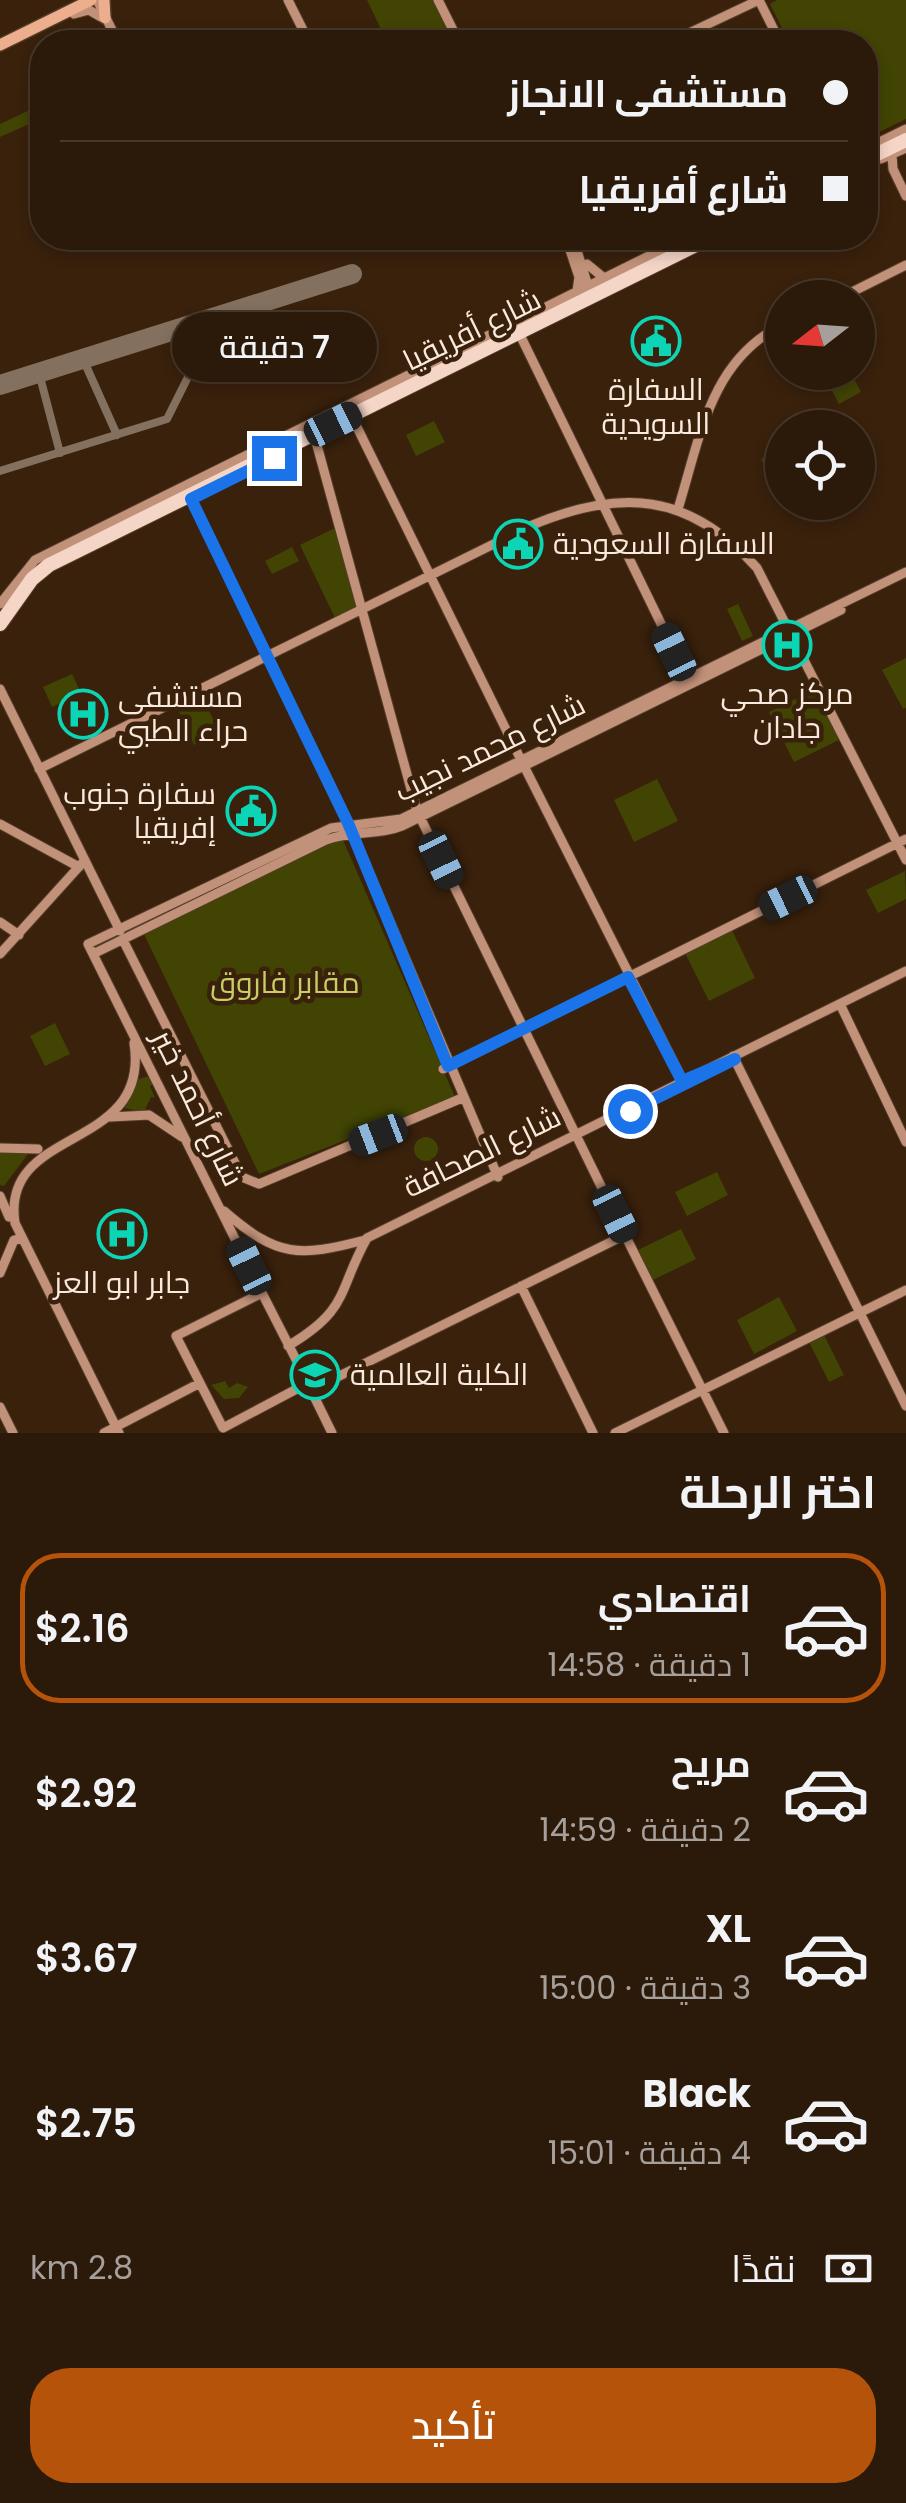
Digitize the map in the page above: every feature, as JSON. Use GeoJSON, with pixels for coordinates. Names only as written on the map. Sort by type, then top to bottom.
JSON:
{"type":"FeatureCollection","features":[{"type":"Feature","properties":{"kind":"highway"},"geometry":{"type":"LineString","coordinates":[[878,152],[902,138]]}},
{"type":"Feature","properties":{"kind":"highway","name":"شارع أفريقيا"},"geometry":{"type":"LineString","coordinates":[[667,255],[676,250]]}},
{"type":"Feature","properties":{"kind":"highway","name":"شارع أفريقيا"},"geometry":{"type":"LineString","coordinates":[[0,613],[25,572],[47,559],[273,456],[590,290],[680,250]]}},
{"type":"Feature","properties":{"kind":"highway","name":"شارع أفريقيا"},"geometry":{"type":"LineString","coordinates":[[0,624],[43,569],[469,354]]}},
{"type":"Feature","properties":{"kind":"main road"},"geometry":{"type":"LineString","coordinates":[[0,44],[77,0]]}},
{"type":"Feature","properties":{"kind":"main road"},"geometry":{"type":"LineString","coordinates":[[35,30],[96,0],[103,17]]}},
{"type":"Feature","properties":{"kind":"main road"},"geometry":{"type":"LineString","coordinates":[[0,44],[30,33]]}},
{"type":"Feature","properties":{"kind":"street"},"geometry":{"type":"LineString","coordinates":[[288,0],[303,30]]}},
{"type":"Feature","properties":{"kind":"street"},"geometry":{"type":"LineString","coordinates":[[438,0],[453,30]]}},
{"type":"Feature","properties":{"kind":"street"},"geometry":{"type":"LineString","coordinates":[[691,30],[745,0]]}},
{"type":"Feature","properties":{"kind":"street"},"geometry":{"type":"LineString","coordinates":[[694,30],[762,2],[775,30]]}},
{"type":"Feature","properties":{"kind":"street"},"geometry":{"type":"LineString","coordinates":[[37,30],[82,10],[103,17],[109,30]]}},
{"type":"Feature","properties":{"kind":"street"},"geometry":{"type":"LineString","coordinates":[[23,36],[30,33]]}},
{"type":"Feature","properties":{"kind":"street"},"geometry":{"type":"LineString","coordinates":[[902,138],[892,155],[895,174],[906,196]]}},
{"type":"Feature","properties":{"kind":"street"},"geometry":{"type":"LineString","coordinates":[[878,157],[892,155]]}},
{"type":"Feature","properties":{"kind":"street"},"geometry":{"type":"LineString","coordinates":[[878,164],[895,174]]}},
{"type":"Feature","properties":{"kind":"street"},"geometry":{"type":"LineString","coordinates":[[577,250],[590,290]]}},
{"type":"Feature","properties":{"kind":"street"},"geometry":{"type":"LineString","coordinates":[[579,250],[597,276],[607,278]]}},
{"type":"Feature","properties":{"kind":"street","name":"شارع أفريقيا"},"geometry":{"type":"LineString","coordinates":[[0,604],[25,572],[60,547],[469,354],[520,337],[672,250]]}},
{"type":"Feature","properties":{"kind":"street","name":"شارع أفريقيا"},"geometry":{"type":"LineString","coordinates":[[590,290],[607,278],[683,250]]}},
{"type":"Feature","properties":{"kind":"street"},"geometry":{"type":"LineString","coordinates":[[587,264],[590,290]]}},
{"type":"Feature","properties":{"kind":"street"},"geometry":{"type":"LineString","coordinates":[[875,281],[906,266]]}},
{"type":"Feature","properties":{"kind":"street"},"geometry":{"type":"LineString","coordinates":[[678,510],[720,380],[748,345],[765,335]]}},
{"type":"Feature","properties":{"kind":"street"},"geometry":{"type":"LineString","coordinates":[[520,337],[688,680]]}},
{"type":"Feature","properties":{"kind":"street","name":"شارع أفريقيا"},"geometry":{"type":"LineString","coordinates":[[273,456],[352,419],[469,354]]}},
{"type":"Feature","properties":{"kind":"street"},"geometry":{"type":"LineString","coordinates":[[352,419],[682,1081]]}},
{"type":"Feature","properties":{"kind":"street"},"geometry":{"type":"LineString","coordinates":[[314,438],[419,814],[724,1433]]}},
{"type":"Feature","properties":{"kind":"street"},"geometry":{"type":"LineString","coordinates":[[186,496],[317,763],[456,1098],[496,1176]]}},
{"type":"Feature","properties":{"kind":"street","name":"شارع أفريقيا"},"geometry":{"type":"LineString","coordinates":[[0,631],[42,576],[186,496]]}},
{"type":"Feature","properties":{"kind":"street"},"geometry":{"type":"LineString","coordinates":[[40,769],[530,526],[602,502],[638,502],[678,510],[743,552],[792,630],[902,841],[906,860]]}},
{"type":"Feature","properties":{"kind":"street","name":"شارع محمد نجيب"},"geometry":{"type":"LineString","coordinates":[[522,763],[906,575]]}},
{"type":"Feature","properties":{"kind":"street","name":"شارع محمد نجيب"},"geometry":{"type":"LineString","coordinates":[[91,949],[345,829],[419,814],[792,630]]}},
{"type":"Feature","properties":{"kind":"street"},"geometry":{"type":"LineString","coordinates":[[0,688],[82,864],[122,935],[242,1177],[259,1184],[456,1098]]}},
{"type":"Feature","properties":{"kind":"street"},"geometry":{"type":"LineString","coordinates":[[0,824],[82,864]]}},
{"type":"Feature","properties":{"kind":"street"},"geometry":{"type":"LineString","coordinates":[[345,829],[364,828]]}},
{"type":"Feature","properties":{"kind":"street"},"geometry":{"type":"LineString","coordinates":[[446,1067],[902,841]]}},
{"type":"Feature","properties":{"kind":"street"},"geometry":{"type":"LineString","coordinates":[[0,954],[82,864]]}},
{"type":"Feature","properties":{"kind":"street"},"geometry":{"type":"LineString","coordinates":[[0,922],[18,935]]}},
{"type":"Feature","properties":{"kind":"street","name":"شارع أحمد خير"},"geometry":{"type":"LineString","coordinates":[[91,949],[332,1433]]}},
{"type":"Feature","properties":{"kind":"street","name":"شارع الصحافة"},"geometry":{"type":"LineString","coordinates":[[577,1135],[906,973]]}},
{"type":"Feature","properties":{"kind":"street"},"geometry":{"type":"LineString","coordinates":[[840,1005],[906,1142]]}},
{"type":"Feature","properties":{"kind":"street"},"geometry":{"type":"LineString","coordinates":[[123,1109],[134,1081],[132,1030]]}},
{"type":"Feature","properties":{"kind":"street"},"geometry":{"type":"LineString","coordinates":[[734,1058],[906,1406]]}},
{"type":"Feature","properties":{"kind":"street","name":"شارع الصحافة"},"geometry":{"type":"LineString","coordinates":[[218,1206],[250,1233],[294,1251],[326,1252],[366,1242],[734,1058]]}},
{"type":"Feature","properties":{"kind":"street"},"geometry":{"type":"LineString","coordinates":[[134,1081],[154,1076]]}},
{"type":"Feature","properties":{"kind":"street"},"geometry":{"type":"LineString","coordinates":[[150,1115],[164,1108],[165,1096]]}},
{"type":"Feature","properties":{"kind":"street"},"geometry":{"type":"LineString","coordinates":[[0,1148],[30,1154],[123,1109],[150,1115],[188,1142]]}},
{"type":"Feature","properties":{"kind":"street"},"geometry":{"type":"LineString","coordinates":[[12,1219],[16,1181],[30,1154]]}},
{"type":"Feature","properties":{"kind":"street"},"geometry":{"type":"LineString","coordinates":[[0,1188],[16,1181]]}},
{"type":"Feature","properties":{"kind":"street"},"geometry":{"type":"LineString","coordinates":[[0,1196],[19,1244],[34,1264],[116,1431]]}},
{"type":"Feature","properties":{"kind":"street"},"geometry":{"type":"LineString","coordinates":[[262,1293],[176,1336],[222,1430],[625,1235]]}},
{"type":"Feature","properties":{"kind":"street"},"geometry":{"type":"LineString","coordinates":[[289,1348],[322,1323],[337,1305],[366,1242]]}},
{"type":"Feature","properties":{"kind":"street"},"geometry":{"type":"LineString","coordinates":[[0,1272],[19,1244]]}},
{"type":"Feature","properties":{"kind":"street"},"geometry":{"type":"LineString","coordinates":[[521,1286],[593,1433]]}},
{"type":"Feature","properties":{"kind":"street"},"geometry":{"type":"LineString","coordinates":[[615,1433],[906,1290]]}},
{"type":"Feature","properties":{"kind":"street"},"geometry":{"type":"LineString","coordinates":[[104,1433],[116,1431],[202,1386]]}},
{"type":"Feature","properties":{"kind":"street"},"geometry":{"type":"LineString","coordinates":[[0,1407],[14,1433]]}},
{"type":"Feature","properties":{"kind":"green space"},"geometry":{"type":"Polygon","coordinates":[[[367,0],[433,0],[447,30],[381,30],[367,0]]]}},
{"type":"Feature","properties":{"kind":"green space"},"geometry":{"type":"Polygon","coordinates":[[[777,0],[906,0],[906,119],[878,133],[878,30],[783,30],[770,4],[777,0]]]}},
{"type":"Feature","properties":{"kind":"green space"},"geometry":{"type":"Polygon","coordinates":[[[30,110],[30,124],[0,137],[0,124],[30,110]]]}},
{"type":"Feature","properties":{"kind":"green space"},"geometry":{"type":"Polygon","coordinates":[[[832,390],[860,390],[861,392],[839,404],[832,390]]]}},
{"type":"Feature","properties":{"kind":"green space"},"geometry":{"type":"Polygon","coordinates":[[[434,421],[445,442],[416,456],[406,435],[434,421]]]}},
{"type":"Feature","properties":{"kind":"green space"},"geometry":{"type":"Polygon","coordinates":[[[335,528],[358,608],[336,620],[300,545],[335,528]]]}},
{"type":"Feature","properties":{"kind":"green space"},"geometry":{"type":"Polygon","coordinates":[[[292,547],[299,561],[272,574],[265,561],[292,547]]]}},
{"type":"Feature","properties":{"kind":"green space"},"geometry":{"type":"Polygon","coordinates":[[[738,604],[753,636],[742,641],[727,609],[738,604]]]}},
{"type":"Feature","properties":{"kind":"green space"},"geometry":{"type":"Polygon","coordinates":[[[906,658],[906,708],[903,709],[882,670],[906,658]]]}},
{"type":"Feature","properties":{"kind":"green space"},"geometry":{"type":"Polygon","coordinates":[[[72,674],[81,693],[52,707],[43,687],[72,674]]]}},
{"type":"Feature","properties":{"kind":"green space"},"geometry":{"type":"Polygon","coordinates":[[[816,689],[841,739],[794,762],[769,712],[816,689]]]}},
{"type":"Feature","properties":{"kind":"green space"},"geometry":{"type":"Polygon","coordinates":[[[200,693],[220,733],[194,745],[176,705],[200,693]]]}},
{"type":"Feature","properties":{"kind":"green space"},"geometry":{"type":"Polygon","coordinates":[[[657,779],[678,821],[634,842],[614,800],[657,779]]]}},
{"type":"Feature","properties":{"kind":"green space","name":"مقابر فاروق"},"geometry":{"type":"Polygon","coordinates":[[[332,839],[343,840],[455,1097],[259,1174],[142,930],[332,839]]]}},
{"type":"Feature","properties":{"kind":"green space"},"geometry":{"type":"Polygon","coordinates":[[[905,871],[906,899],[878,913],[866,890],[905,871]]]}},
{"type":"Feature","properties":{"kind":"green space"},"geometry":{"type":"Polygon","coordinates":[[[732,930],[755,978],[709,1001],[685,953],[732,930]]]}},
{"type":"Feature","properties":{"kind":"green space"},"geometry":{"type":"Polygon","coordinates":[[[55,1023],[70,1054],[45,1066],[30,1036],[55,1023]]]}},
{"type":"Feature","properties":{"kind":"green space"},"geometry":{"type":"Polygon","coordinates":[[[149,1076],[156,1083],[150,1086],[155,1098],[151,1097],[144,1112],[124,1108],[139,1079],[149,1076]]]}},
{"type":"Feature","properties":{"kind":"green space"},"geometry":{"type":"Polygon","coordinates":[[[426,1137],[435,1140],[435,1158],[426,1161],[417,1158],[414,1149],[417,1140],[426,1137]]]}},
{"type":"Feature","properties":{"kind":"green space"},"geometry":{"type":"Polygon","coordinates":[[[0,1151],[28,1154],[4,1186],[0,1185],[0,1151]]]}},
{"type":"Feature","properties":{"kind":"green space"},"geometry":{"type":"Polygon","coordinates":[[[717,1172],[728,1195],[687,1216],[675,1192],[717,1172]]]}},
{"type":"Feature","properties":{"kind":"green space"},"geometry":{"type":"Polygon","coordinates":[[[681,1229],[696,1259],[651,1281],[636,1251],[681,1229]]]}},
{"type":"Feature","properties":{"kind":"green space"},"geometry":{"type":"Polygon","coordinates":[[[779,1297],[797,1331],[754,1354],[737,1320],[779,1297]]]}},
{"type":"Feature","properties":{"kind":"green space"},"geometry":{"type":"Polygon","coordinates":[[[824,1335],[844,1375],[829,1382],[809,1342],[824,1335]]]}},
{"type":"Feature","properties":{"kind":"green space"},"geometry":{"type":"Polygon","coordinates":[[[225,1381],[229,1388],[237,1383],[248,1387],[239,1398],[224,1399],[211,1385],[225,1381]]]}},
{"type":"Feature","properties":{"kind":"taxiway"},"geometry":{"type":"LineString","coordinates":[[0,471],[167,419],[218,317]]}},
{"type":"Feature","properties":{"kind":"taxiway"},"geometry":{"type":"LineString","coordinates":[[83,359],[117,435]]}},
{"type":"Feature","properties":{"kind":"taxiway"},"geometry":{"type":"LineString","coordinates":[[39,373],[60,453]]}},
{"type":"Feature","properties":{"kind":"runway"},"geometry":{"type":"LineString","coordinates":[[0,385],[352,274]]}},
{"type":"Feature","properties":{"kind":"place","name":"السفارة السويدية"},"geometry":{"type":"Point","coordinates":[656,341]}},
{"type":"Feature","properties":{"kind":"place","name":"السفارة السعودية"},"geometry":{"type":"Point","coordinates":[518,544]}},
{"type":"Feature","properties":{"kind":"place","name":"مركز صحي جادان"},"geometry":{"type":"Point","coordinates":[787,645]}},
{"type":"Feature","properties":{"kind":"place","name":"مستشفى حراء الطبي"},"geometry":{"type":"Point","coordinates":[83,714]}},
{"type":"Feature","properties":{"kind":"place","name":"سفارة جنوب إفريقيا"},"geometry":{"type":"Point","coordinates":[251,811]}},
{"type":"Feature","properties":{"kind":"place","name":"جابر ابو العز"},"geometry":{"type":"Point","coordinates":[122,1234]}},
{"type":"Feature","properties":{"kind":"place","name":"الكلية العالمية"},"geometry":{"type":"Point","coordinates":[315,1375]}},
{"type":"Feature","properties":{"kind":"route"},"geometry":{"type":"LineString","coordinates":[[274,458],[191,499],[348,823],[448,1066],[628,977],[682,1081],[733,1056],[735,1059],[630,1111]]}}]}
